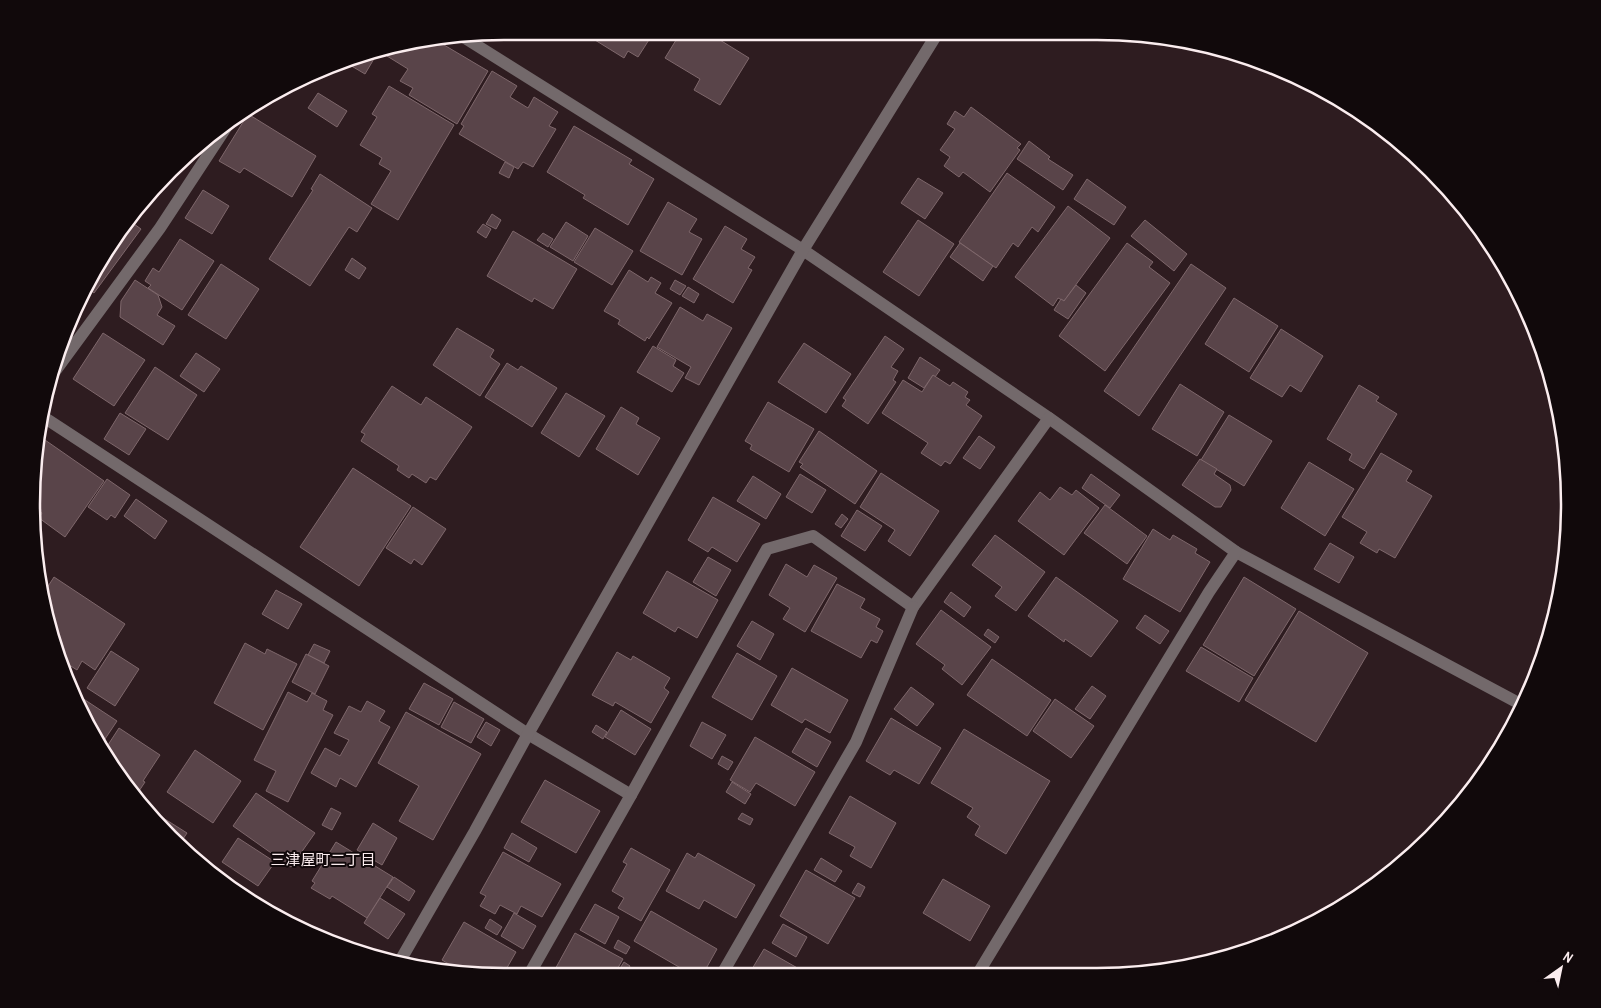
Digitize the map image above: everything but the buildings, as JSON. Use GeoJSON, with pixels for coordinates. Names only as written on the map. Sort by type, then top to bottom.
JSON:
{"type":"FeatureCollection","features":[{"type":"Feature","properties":{"kind":"street"},"geometry":{"type":"LineString","coordinates":[[403,956],[803,250],[933,40]]}},
{"type":"Feature","properties":{"kind":"street"},"geometry":{"type":"LineString","coordinates":[[469,41],[803,250],[1048,418],[1236,552],[1516,702]]}},
{"type":"Feature","properties":{"kind":"street"},"geometry":{"type":"LineString","coordinates":[[64,360],[160,228],[219,139]]}},
{"type":"Feature","properties":{"kind":"street"},"geometry":{"type":"LineString","coordinates":[[725,968],[856,742],[913,607],[1048,418]]}},
{"type":"Feature","properties":{"kind":"street"},"geometry":{"type":"LineString","coordinates":[[48,420],[528,734],[631,795]]}},
{"type":"Feature","properties":{"kind":"street"},"geometry":{"type":"LineString","coordinates":[[533,968],[767,549],[813,536],[913,607]]}},
{"type":"Feature","properties":{"kind":"street"},"geometry":{"type":"LineString","coordinates":[[981,968],[1209,592],[1236,552]]}},
{"type":"Feature","properties":{"kind":"district","name":"三津屋町二丁目"},"geometry":{"type":"Point","coordinates":[323,859]}}]}
